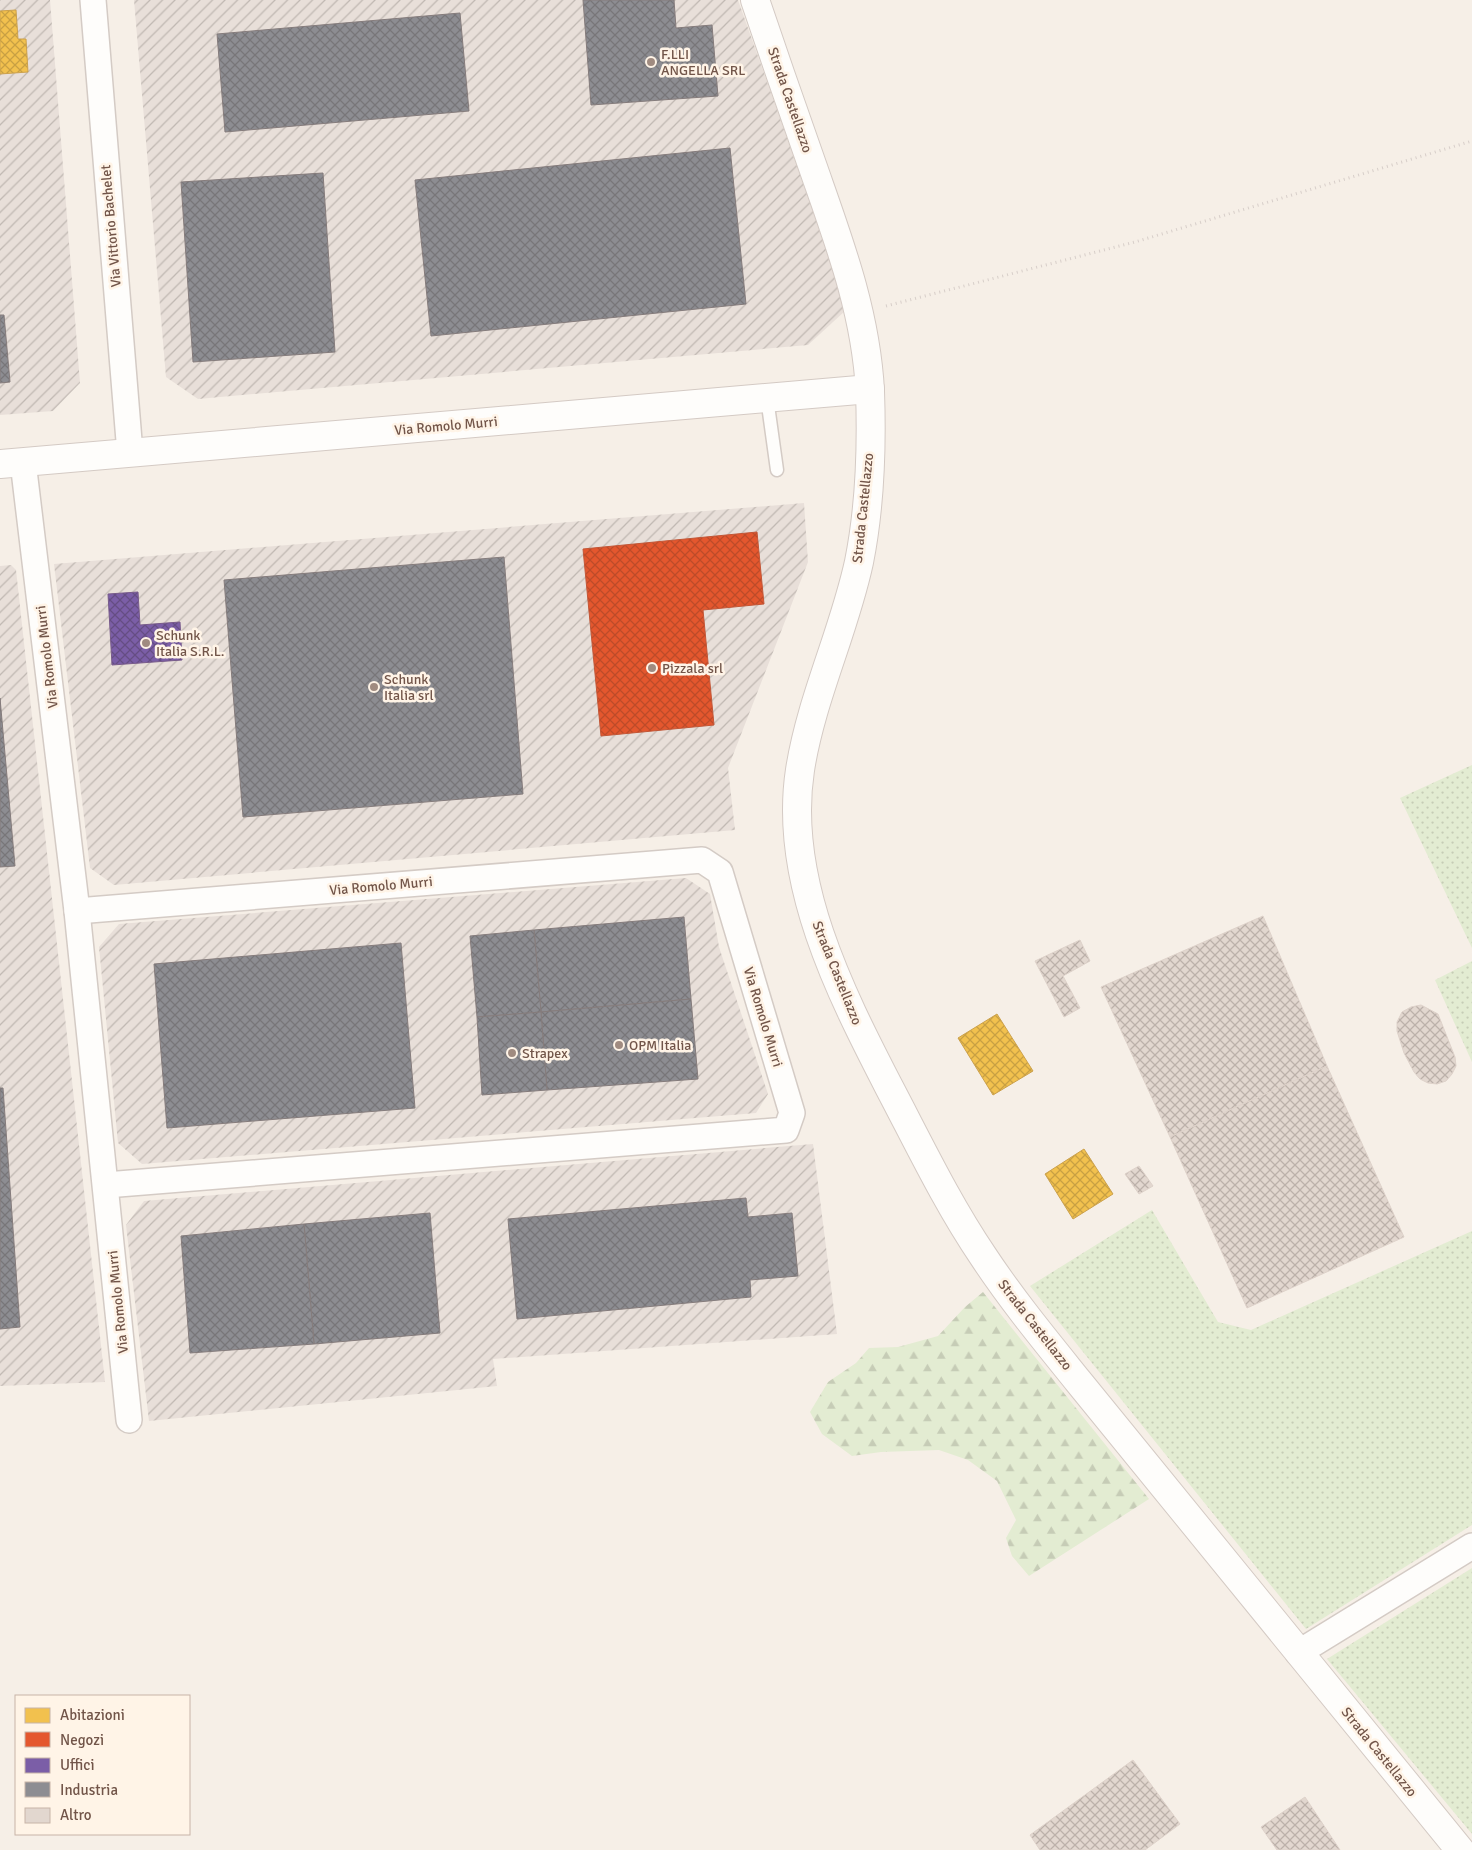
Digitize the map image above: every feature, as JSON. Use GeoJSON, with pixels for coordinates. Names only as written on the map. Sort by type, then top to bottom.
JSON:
{"type":"FeatureCollection","features":[{"type":"Feature","properties":{"kind":"street","name":"Via Vittorio Bachelet"},"geometry":{"type":"LineString","coordinates":[[93,0],[130,453]]}},
{"type":"Feature","properties":{"kind":"street","name":"Strada Castellazzo"},"geometry":{"type":"LineString","coordinates":[[754,0],[848,268],[861,316],[870,389],[868,490],[859,561],[805,747],[798,795],[798,831],[802,859],[812,908],[824,949],[858,1028],[946,1195],[981,1254],[1017,1304],[1298,1653],[1460,1850]]}},
{"type":"Feature","properties":{"kind":"street","name":"Via Romolo Murri"},"geometry":{"type":"LineString","coordinates":[[129,1420],[78,911],[12,463],[870,389]]}},
{"type":"Feature","properties":{"kind":"street","name":"Via Romolo Murri"},"geometry":{"type":"LineString","coordinates":[[78,911],[702,860],[720,872],[792,1113],[786,1130],[106,1185]]}},
{"type":"Feature","properties":{"kind":"street"},"geometry":{"type":"LineString","coordinates":[[1298,1653],[1472,1546]]}},
{"type":"Feature","properties":{"kind":"lane"},"geometry":{"type":"LineString","coordinates":[[767,398],[777,470]]}},
{"type":"Feature","properties":{"kind":"path"},"geometry":{"type":"LineString","coordinates":[[861,316],[881,307],[1135,242],[1472,141]]}},
{"type":"Feature","properties":{"kind":"shaded area"},"geometry":{"type":"Polygon","coordinates":[[[0,0],[50,0],[80,383],[53,411],[0,415],[0,0]]]}},
{"type":"Feature","properties":{"kind":"shaded area"},"geometry":{"type":"Polygon","coordinates":[[[134,0],[738,0],[829,256],[845,311],[808,345],[198,399],[166,377],[134,0]]]}},
{"type":"Feature","properties":{"kind":"shaded area"},"geometry":{"type":"Polygon","coordinates":[[[804,503],[808,562],[728,768],[735,830],[114,885],[90,868],[54,564],[804,503]]]}},
{"type":"Feature","properties":{"kind":"shaded area"},"geometry":{"type":"Polygon","coordinates":[[[11,565],[16,570],[105,1382],[0,1386],[0,566],[11,565]]]}},
{"type":"Feature","properties":{"kind":"shaded area"},"geometry":{"type":"Polygon","coordinates":[[[686,878],[710,894],[719,947],[768,1094],[756,1113],[142,1164],[118,1143],[99,947],[119,924],[686,878]]]}},
{"type":"Feature","properties":{"kind":"shaded area"},"geometry":{"type":"Polygon","coordinates":[[[813,1144],[837,1334],[493,1359],[497,1386],[149,1421],[126,1225],[144,1201],[813,1144]]]}},
{"type":"Feature","properties":{"kind":"green space"},"geometry":{"type":"Polygon","coordinates":[[[1472,765],[1472,948],[1400,798],[1472,765]]]}},
{"type":"Feature","properties":{"kind":"green space"},"geometry":{"type":"Polygon","coordinates":[[[1472,961],[1472,1062],[1435,980],[1472,961]]]}},
{"type":"Feature","properties":{"kind":"green space"},"geometry":{"type":"Polygon","coordinates":[[[1152,1210],[1218,1322],[1251,1330],[1472,1231],[1472,1525],[1306,1629],[1030,1286],[1152,1210]]]}},
{"type":"Feature","properties":{"kind":"green space"},"geometry":{"type":"Polygon","coordinates":[[[983,1292],[1149,1499],[1029,1576],[1012,1556],[1006,1538],[1016,1520],[997,1481],[968,1460],[939,1450],[881,1452],[852,1456],[822,1434],[810,1412],[828,1382],[856,1363],[869,1348],[898,1347],[938,1336],[965,1307],[983,1292]]]}},
{"type":"Feature","properties":{"kind":"green space"},"geometry":{"type":"Polygon","coordinates":[[[1472,1568],[1472,1834],[1327,1659],[1472,1568]]]}},
{"type":"Feature","properties":{"kind":"building: Abitazioni"},"geometry":{"type":"Polygon","coordinates":[[[16,10],[18,39],[26,39],[28,72],[0,74],[0,11],[16,10]]]}},
{"type":"Feature","properties":{"kind":"building: Abitazioni"},"geometry":{"type":"Polygon","coordinates":[[[997,1014],[1033,1071],[993,1095],[958,1038],[997,1014]]]}},
{"type":"Feature","properties":{"kind":"building: Abitazioni"},"geometry":{"type":"Polygon","coordinates":[[[1084,1149],[1113,1194],[1073,1219],[1045,1174],[1084,1149]]]}},
{"type":"Feature","properties":{"kind":"building: Negozi","name":"Pizzala srl"},"geometry":{"type":"Polygon","coordinates":[[[757,532],[764,604],[703,610],[714,725],[601,736],[583,549],[757,532]]]}},
{"type":"Feature","properties":{"kind":"building: Uffici","name":"Schunk Italia S.R.L."},"geometry":{"type":"Polygon","coordinates":[[[138,592],[140,625],[180,622],[182,660],[112,665],[108,594],[138,592]]]}},
{"type":"Feature","properties":{"kind":"building: Industria","name":"F.LLI ANGELLA SRL"},"geometry":{"type":"Polygon","coordinates":[[[583,0],[674,0],[676,28],[712,25],[718,96],[591,105],[583,0]]]}},
{"type":"Feature","properties":{"kind":"building: Industria"},"geometry":{"type":"Polygon","coordinates":[[[460,13],[469,111],[225,132],[217,34],[460,13]]]}},
{"type":"Feature","properties":{"kind":"building: Industria"},"geometry":{"type":"Polygon","coordinates":[[[730,148],[746,304],[431,336],[415,180],[730,148]]]}},
{"type":"Feature","properties":{"kind":"building: Industria"},"geometry":{"type":"Polygon","coordinates":[[[323,173],[335,352],[193,362],[181,182],[323,173]]]}},
{"type":"Feature","properties":{"kind":"building: Industria"},"geometry":{"type":"Polygon","coordinates":[[[0,315],[4,315],[10,382],[0,383],[0,315]]]}},
{"type":"Feature","properties":{"kind":"building: Industria","name":"Schunk Italia srl"},"geometry":{"type":"Polygon","coordinates":[[[504,557],[523,794],[243,817],[224,580],[504,557]]]}},
{"type":"Feature","properties":{"kind":"building: Industria"},"geometry":{"type":"Polygon","coordinates":[[[0,698],[15,866],[0,867],[0,698]]]}},
{"type":"Feature","properties":{"kind":"building: Industria"},"geometry":{"type":"Polygon","coordinates":[[[684,917],[691,999],[541,1012],[534,930],[684,917]]]}},
{"type":"Feature","properties":{"kind":"building: Industria"},"geometry":{"type":"Polygon","coordinates":[[[534,930],[541,1012],[477,1017],[470,936],[534,930]]]}},
{"type":"Feature","properties":{"kind":"building: Industria"},"geometry":{"type":"Polygon","coordinates":[[[401,943],[415,1108],[167,1128],[154,964],[401,943]]]}},
{"type":"Feature","properties":{"kind":"building: Industria","name":"OPM Italia"},"geometry":{"type":"Polygon","coordinates":[[[691,999],[698,1079],[547,1090],[541,1012],[691,999]]]}},
{"type":"Feature","properties":{"kind":"building: Industria","name":"Strapex"},"geometry":{"type":"Polygon","coordinates":[[[541,1012],[547,1090],[482,1095],[477,1017],[541,1012]]]}},
{"type":"Feature","properties":{"kind":"building: Industria"},"geometry":{"type":"Polygon","coordinates":[[[0,1088],[3,1088],[20,1327],[0,1329],[0,1088]]]}},
{"type":"Feature","properties":{"kind":"building: Industria"},"geometry":{"type":"Polygon","coordinates":[[[746,1198],[748,1217],[792,1213],[798,1276],[750,1280],[751,1297],[517,1319],[508,1219],[746,1198]]]}},
{"type":"Feature","properties":{"kind":"building: Industria"},"geometry":{"type":"Polygon","coordinates":[[[430,1213],[440,1333],[314,1344],[304,1224],[430,1213]]]}},
{"type":"Feature","properties":{"kind":"building: Industria"},"geometry":{"type":"Polygon","coordinates":[[[304,1224],[314,1344],[190,1353],[181,1236],[304,1224]]]}},
{"type":"Feature","properties":{"kind":"building: Altro"},"geometry":{"type":"Polygon","coordinates":[[[1263,916],[1327,1066],[1170,1137],[1101,987],[1263,916]]]}},
{"type":"Feature","properties":{"kind":"building: Altro"},"geometry":{"type":"Polygon","coordinates":[[[1080,940],[1090,961],[1063,976],[1080,1008],[1064,1017],[1035,961],[1080,940]]]}},
{"type":"Feature","properties":{"kind":"building: Altro"},"geometry":{"type":"Polygon","coordinates":[[[1421,1005],[1438,1014],[1455,1057],[1456,1066],[1452,1074],[1446,1081],[1437,1084],[1428,1083],[1420,1079],[1414,1072],[1404,1053],[1397,1031],[1397,1022],[1402,1012],[1411,1007],[1421,1005]]]}},
{"type":"Feature","properties":{"kind":"building: Altro"},"geometry":{"type":"Polygon","coordinates":[[[1327,1066],[1404,1237],[1247,1308],[1170,1137],[1327,1066]]]}},
{"type":"Feature","properties":{"kind":"building: Altro"},"geometry":{"type":"Polygon","coordinates":[[[1139,1166],[1153,1186],[1139,1194],[1125,1174],[1139,1166]]]}},
{"type":"Feature","properties":{"kind":"building: Altro"},"geometry":{"type":"Polygon","coordinates":[[[1133,1760],[1180,1824],[1145,1850],[1040,1850],[1030,1835],[1133,1760]]]}},
{"type":"Feature","properties":{"kind":"building: Altro"},"geometry":{"type":"Polygon","coordinates":[[[1305,1797],[1340,1850],[1277,1850],[1261,1827],[1305,1797]]]}},
{"type":"Feature","properties":{"kind":"place","name":"F.LLI ANGELLA SRL"},"geometry":{"type":"Point","coordinates":[651,62]}},
{"type":"Feature","properties":{"kind":"place","name":"Schunk Italia S.R.L."},"geometry":{"type":"Point","coordinates":[146,643]}},
{"type":"Feature","properties":{"kind":"place","name":"Pizzala srl"},"geometry":{"type":"Point","coordinates":[652,668]}},
{"type":"Feature","properties":{"kind":"place","name":"Schunk Italia srl"},"geometry":{"type":"Point","coordinates":[374,687]}},
{"type":"Feature","properties":{"kind":"place","name":"OPM Italia"},"geometry":{"type":"Point","coordinates":[619,1045]}},
{"type":"Feature","properties":{"kind":"place","name":"Strapex"},"geometry":{"type":"Point","coordinates":[512,1053]}}]}
